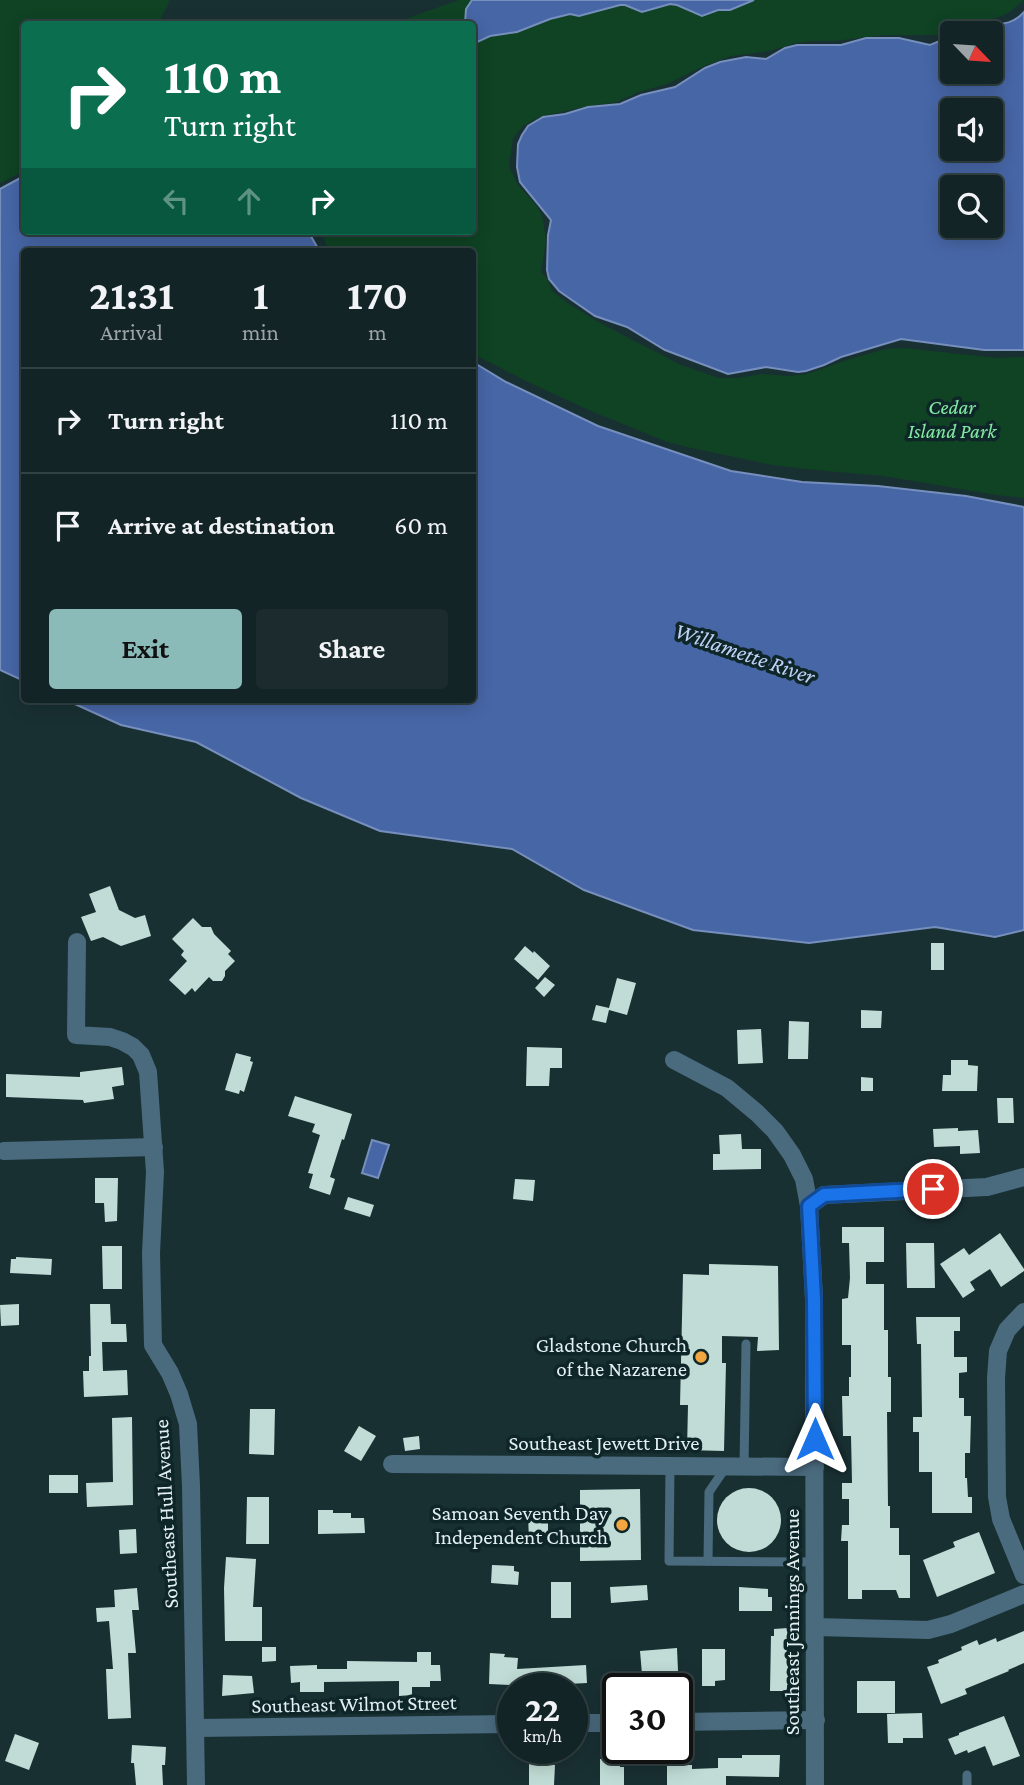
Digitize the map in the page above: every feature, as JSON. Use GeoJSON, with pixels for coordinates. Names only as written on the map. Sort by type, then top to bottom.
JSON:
{"type":"FeatureCollection","features":[{"type":"Feature","properties":{"kind":"street","name":"Southeast Hull Avenue"},"geometry":{"type":"LineString","coordinates":[[77,942],[76,1035],[110,1037],[122,1041],[141,1055],[147,1066],[155,1147],[151,1253],[153,1345],[170,1373],[188,1424],[196,1785]]}},
{"type":"Feature","properties":{"kind":"street","name":"Southeast Jennings Avenue"},"geometry":{"type":"LineString","coordinates":[[674,1060],[727,1088],[757,1113],[792,1154],[804,1179],[809,1206],[814,1299],[815,1785]]}},
{"type":"Feature","properties":{"kind":"street"},"geometry":{"type":"LineString","coordinates":[[4,1151],[155,1147]]}},
{"type":"Feature","properties":{"kind":"street"},"geometry":{"type":"LineString","coordinates":[[809,1206],[824,1195],[987,1187],[1024,1177]]}},
{"type":"Feature","properties":{"kind":"street"},"geometry":{"type":"LineString","coordinates":[[1024,1312],[1007,1330],[998,1351],[996,1378],[997,1497],[1000,1519],[1024,1574]]}},
{"type":"Feature","properties":{"kind":"street","name":"Southeast Jewett Drive"},"geometry":{"type":"LineString","coordinates":[[392,1464],[815,1467]]}},
{"type":"Feature","properties":{"kind":"street"},"geometry":{"type":"LineString","coordinates":[[816,1627],[928,1630],[951,1624],[1024,1594]]}},
{"type":"Feature","properties":{"kind":"street"},"geometry":{"type":"LineString","coordinates":[[693,1722],[816,1720]]}},
{"type":"Feature","properties":{"kind":"street","name":"Southeast Wilmot Street"},"geometry":{"type":"LineString","coordinates":[[195,1728],[497,1724]]}},
{"type":"Feature","properties":{"kind":"lane"},"geometry":{"type":"LineString","coordinates":[[708,1561],[709,1492],[735,1466],[746,1344]]}},
{"type":"Feature","properties":{"kind":"lane"},"geometry":{"type":"LineString","coordinates":[[670,1466],[669,1561],[815,1562]]}},
{"type":"Feature","properties":{"kind":"green space"},"geometry":{"type":"Polygon","coordinates":[[[0,0],[170,0],[160,21],[21,21],[21,172],[0,183],[0,0]]]}},
{"type":"Feature","properties":{"kind":"green space","name":"Cedar Island Park"},"geometry":{"type":"Polygon","coordinates":[[[459,0],[1024,0],[1011,11],[986,21],[940,21],[939,35],[886,35],[813,41],[731,56],[617,102],[539,117],[523,126],[513,138],[509,167],[518,185],[542,215],[546,240],[541,272],[552,291],[598,322],[681,365],[719,378],[737,378],[762,374],[807,374],[886,349],[904,348],[997,358],[1024,357],[1024,498],[884,476],[772,465],[665,441],[593,412],[476,356],[476,248],[328,248],[322,235],[476,235],[476,21],[400,21],[459,0]]]}},
{"type":"Feature","properties":{"kind":"water"},"geometry":{"type":"Polygon","coordinates":[[[472,0],[754,0],[730,10],[718,10],[702,16],[670,4],[642,12],[620,5],[579,16],[570,14],[550,19],[517,32],[490,36],[476,43],[476,21],[465,21],[466,9],[472,0]]]}},
{"type":"Feature","properties":{"kind":"water"},"geometry":{"type":"Polygon","coordinates":[[[1024,12],[1024,350],[984,350],[901,339],[806,371],[766,367],[728,374],[665,350],[627,327],[595,316],[559,291],[549,279],[548,235],[551,220],[520,182],[517,167],[518,144],[522,135],[528,126],[543,117],[588,107],[620,104],[641,95],[675,87],[720,62],[746,57],[766,59],[785,48],[797,45],[841,45],[866,38],[899,38],[930,45],[940,41],[940,84],[1003,84],[1003,24],[1024,12]]]}},
{"type":"Feature","properties":{"kind":"water"},"geometry":{"type":"Polygon","coordinates":[[[21,178],[21,235],[310,235],[318,248],[21,248],[21,680],[0,670],[0,189],[21,178]]]}},
{"type":"Feature","properties":{"kind":"water","name":"Willamette River"},"geometry":{"type":"Polygon","coordinates":[[[476,364],[506,382],[598,426],[731,471],[802,482],[878,486],[966,496],[1024,507],[1024,930],[995,937],[935,927],[809,943],[693,930],[584,890],[512,849],[380,831],[301,798],[196,742],[121,725],[73,703],[476,703],[476,364]]]}},
{"type":"Feature","properties":{"kind":"water"},"geometry":{"type":"Polygon","coordinates":[[[372,1140],[389,1145],[378,1178],[362,1173],[372,1140]]]}},
{"type":"Feature","properties":{"kind":"building"},"geometry":{"type":"Polygon","coordinates":[[[110,886],[119,910],[135,918],[145,915],[151,936],[121,946],[103,937],[91,941],[81,917],[96,912],[89,894],[110,886]]]}},
{"type":"Feature","properties":{"kind":"building"},"geometry":{"type":"Polygon","coordinates":[[[193,918],[202,927],[211,927],[214,934],[231,951],[228,954],[235,961],[225,971],[222,981],[213,981],[209,977],[195,992],[192,988],[185,995],[169,980],[187,961],[181,955],[184,951],[172,939],[193,918]]]}},
{"type":"Feature","properties":{"kind":"building"},"geometry":{"type":"Polygon","coordinates":[[[931,943],[944,943],[944,970],[931,970],[931,943]]]}},
{"type":"Feature","properties":{"kind":"building"},"geometry":{"type":"Polygon","coordinates":[[[525,946],[550,966],[538,980],[514,959],[525,946]]]}},
{"type":"Feature","properties":{"kind":"building"},"geometry":{"type":"Polygon","coordinates":[[[545,977],[555,985],[544,997],[535,988],[545,977]]]}},
{"type":"Feature","properties":{"kind":"building"},"geometry":{"type":"Polygon","coordinates":[[[617,978],[636,983],[627,1015],[609,1010],[606,1023],[592,1020],[596,1005],[609,1008],[617,978]]]}},
{"type":"Feature","properties":{"kind":"building"},"geometry":{"type":"Polygon","coordinates":[[[861,1010],[882,1011],[881,1028],[861,1028],[861,1010]]]}},
{"type":"Feature","properties":{"kind":"building"},"geometry":{"type":"Polygon","coordinates":[[[789,1021],[809,1022],[808,1059],[788,1059],[789,1021]]]}},
{"type":"Feature","properties":{"kind":"building"},"geometry":{"type":"Polygon","coordinates":[[[761,1029],[763,1063],[738,1064],[737,1030],[761,1029]]]}},
{"type":"Feature","properties":{"kind":"building"},"geometry":{"type":"Polygon","coordinates":[[[527,1047],[562,1048],[562,1068],[550,1068],[549,1086],[526,1086],[527,1047]]]}},
{"type":"Feature","properties":{"kind":"building"},"geometry":{"type":"Polygon","coordinates":[[[236,1053],[251,1057],[250,1061],[253,1062],[244,1092],[240,1090],[239,1094],[225,1090],[236,1053]]]}},
{"type":"Feature","properties":{"kind":"building"},"geometry":{"type":"Polygon","coordinates":[[[951,1060],[968,1060],[968,1065],[978,1066],[977,1091],[942,1091],[943,1075],[951,1075],[951,1060]]]}},
{"type":"Feature","properties":{"kind":"building"},"geometry":{"type":"Polygon","coordinates":[[[122,1067],[124,1085],[112,1087],[114,1099],[84,1103],[83,1100],[6,1097],[6,1074],[80,1077],[80,1072],[122,1067]]]}},
{"type":"Feature","properties":{"kind":"building"},"geometry":{"type":"Polygon","coordinates":[[[861,1077],[873,1078],[873,1091],[861,1091],[861,1077]]]}},
{"type":"Feature","properties":{"kind":"building"},"geometry":{"type":"Polygon","coordinates":[[[295,1096],[352,1114],[330,1177],[335,1179],[330,1195],[309,1188],[313,1174],[308,1173],[320,1135],[312,1132],[315,1124],[288,1116],[295,1096]]]}},
{"type":"Feature","properties":{"kind":"building"},"geometry":{"type":"Polygon","coordinates":[[[997,1098],[1013,1098],[1014,1123],[998,1123],[997,1098]]]}},
{"type":"Feature","properties":{"kind":"building"},"geometry":{"type":"Polygon","coordinates":[[[958,1128],[958,1131],[978,1130],[980,1153],[960,1154],[960,1146],[934,1147],[933,1129],[958,1128]]]}},
{"type":"Feature","properties":{"kind":"building"},"geometry":{"type":"Polygon","coordinates":[[[741,1134],[742,1149],[761,1149],[761,1169],[713,1170],[713,1154],[720,1154],[719,1135],[741,1134]]]}},
{"type":"Feature","properties":{"kind":"building"},"geometry":{"type":"Polygon","coordinates":[[[95,1178],[118,1178],[117,1221],[105,1222],[104,1203],[95,1203],[95,1178]]]}},
{"type":"Feature","properties":{"kind":"building"},"geometry":{"type":"Polygon","coordinates":[[[515,1179],[535,1180],[533,1201],[513,1199],[515,1179]]]}},
{"type":"Feature","properties":{"kind":"building"},"geometry":{"type":"Polygon","coordinates":[[[348,1197],[374,1205],[370,1217],[344,1209],[348,1197]]]}},
{"type":"Feature","properties":{"kind":"building"},"geometry":{"type":"Polygon","coordinates":[[[842,1227],[884,1227],[884,1262],[866,1262],[866,1284],[884,1284],[884,1330],[888,1330],[888,1377],[891,1377],[891,1412],[887,1412],[888,1506],[890,1528],[899,1528],[899,1555],[910,1555],[910,1598],[899,1598],[896,1590],[862,1590],[862,1599],[848,1599],[848,1541],[841,1541],[842,1525],[849,1525],[849,1499],[842,1499],[842,1483],[852,1483],[851,1436],[843,1436],[842,1396],[849,1396],[851,1345],[842,1345],[842,1299],[848,1298],[850,1278],[849,1243],[842,1243],[842,1227]]]}},
{"type":"Feature","properties":{"kind":"building"},"geometry":{"type":"Polygon","coordinates":[[[1000,1233],[1024,1271],[1001,1287],[990,1269],[970,1282],[975,1290],[963,1298],[940,1264],[964,1248],[969,1255],[1000,1233]]]}},
{"type":"Feature","properties":{"kind":"building"},"geometry":{"type":"Polygon","coordinates":[[[906,1243],[934,1243],[935,1288],[907,1288],[906,1243]]]}},
{"type":"Feature","properties":{"kind":"building"},"geometry":{"type":"Polygon","coordinates":[[[102,1246],[122,1246],[122,1289],[103,1289],[102,1246]]]}},
{"type":"Feature","properties":{"kind":"building"},"geometry":{"type":"Polygon","coordinates":[[[11,1259],[52,1259],[51,1275],[10,1273],[11,1259]]]}},
{"type":"Feature","properties":{"kind":"building","name":"Gladstone Church of the Nazarene"},"geometry":{"type":"Polygon","coordinates":[[[709,1264],[778,1266],[779,1350],[757,1351],[758,1337],[722,1336],[722,1363],[726,1363],[724,1451],[687,1450],[688,1405],[680,1405],[683,1274],[709,1275],[709,1264]]]}},
{"type":"Feature","properties":{"kind":"building"},"geometry":{"type":"Polygon","coordinates":[[[19,1304],[19,1325],[1,1326],[0,1305],[19,1304]]]}},
{"type":"Feature","properties":{"kind":"building"},"geometry":{"type":"Polygon","coordinates":[[[90,1304],[110,1304],[111,1324],[126,1324],[127,1342],[102,1342],[103,1371],[127,1370],[128,1395],[84,1397],[83,1371],[89,1371],[91,1356],[90,1304]]]}},
{"type":"Feature","properties":{"kind":"building"},"geometry":{"type":"Polygon","coordinates":[[[916,1317],[960,1317],[960,1331],[954,1331],[954,1357],[967,1357],[967,1372],[959,1373],[959,1398],[964,1398],[964,1416],[971,1416],[970,1453],[965,1453],[965,1478],[968,1497],[972,1497],[972,1513],[932,1513],[932,1472],[919,1472],[919,1432],[913,1432],[913,1417],[922,1417],[921,1344],[917,1344],[916,1317]]]}},
{"type":"Feature","properties":{"kind":"building"},"geometry":{"type":"Polygon","coordinates":[[[250,1409],[275,1409],[274,1455],[249,1454],[250,1409]]]}},
{"type":"Feature","properties":{"kind":"building"},"geometry":{"type":"Polygon","coordinates":[[[132,1417],[133,1505],[87,1507],[86,1483],[113,1482],[112,1418],[132,1417]]]}},
{"type":"Feature","properties":{"kind":"building"},"geometry":{"type":"Polygon","coordinates":[[[359,1426],[376,1436],[361,1461],[344,1451],[359,1426]]]}},
{"type":"Feature","properties":{"kind":"building"},"geometry":{"type":"Polygon","coordinates":[[[419,1436],[420,1449],[405,1451],[403,1438],[419,1436]]]}},
{"type":"Feature","properties":{"kind":"building"},"geometry":{"type":"Polygon","coordinates":[[[49,1475],[78,1475],[78,1493],[49,1493],[49,1475]]]}},
{"type":"Feature","properties":{"kind":"building"},"geometry":{"type":"Polygon","coordinates":[[[749,1488],[767,1494],[775,1502],[781,1520],[775,1538],[767,1546],[749,1552],[731,1546],[723,1538],[717,1520],[723,1502],[731,1494],[749,1488]]]}},
{"type":"Feature","properties":{"kind":"building"},"geometry":{"type":"Polygon","coordinates":[[[640,1489],[641,1560],[580,1561],[580,1490],[640,1489]]]}},
{"type":"Feature","properties":{"kind":"building"},"geometry":{"type":"Polygon","coordinates":[[[247,1497],[269,1497],[269,1544],[246,1544],[247,1497]]]}},
{"type":"Feature","properties":{"kind":"building"},"geometry":{"type":"Polygon","coordinates":[[[318,1510],[351,1513],[351,1518],[364,1518],[365,1533],[318,1534],[318,1510]]]}},
{"type":"Feature","properties":{"kind":"building"},"geometry":{"type":"Polygon","coordinates":[[[528,1514],[548,1514],[548,1541],[529,1542],[528,1514]]]}},
{"type":"Feature","properties":{"kind":"building"},"geometry":{"type":"Polygon","coordinates":[[[136,1529],[137,1553],[120,1554],[119,1530],[136,1529]]]}},
{"type":"Feature","properties":{"kind":"building"},"geometry":{"type":"Polygon","coordinates":[[[979,1532],[995,1573],[937,1597],[923,1560],[955,1547],[953,1542],[979,1532]]]}},
{"type":"Feature","properties":{"kind":"building"},"geometry":{"type":"Polygon","coordinates":[[[226,1557],[256,1559],[253,1607],[262,1607],[262,1641],[225,1641],[226,1557]]]}},
{"type":"Feature","properties":{"kind":"building"},"geometry":{"type":"Polygon","coordinates":[[[492,1565],[514,1566],[514,1571],[519,1572],[518,1585],[491,1583],[492,1565]]]}},
{"type":"Feature","properties":{"kind":"building"},"geometry":{"type":"Polygon","coordinates":[[[551,1582],[571,1582],[571,1618],[551,1618],[551,1582]]]}},
{"type":"Feature","properties":{"kind":"building"},"geometry":{"type":"Polygon","coordinates":[[[647,1585],[648,1600],[611,1603],[610,1587],[647,1585]]]}},
{"type":"Feature","properties":{"kind":"building"},"geometry":{"type":"Polygon","coordinates":[[[739,1587],[768,1589],[768,1597],[772,1597],[772,1611],[739,1611],[739,1587]]]}},
{"type":"Feature","properties":{"kind":"building"},"geometry":{"type":"Polygon","coordinates":[[[137,1588],[139,1610],[132,1610],[136,1653],[128,1653],[131,1718],[108,1719],[106,1669],[113,1669],[109,1621],[97,1622],[96,1608],[115,1607],[114,1590],[137,1588]]]}},
{"type":"Feature","properties":{"kind":"building"},"geometry":{"type":"Polygon","coordinates":[[[788,1628],[789,1685],[787,1691],[770,1691],[771,1636],[774,1636],[774,1629],[788,1628]]]}},
{"type":"Feature","properties":{"kind":"building"},"geometry":{"type":"Polygon","coordinates":[[[1024,1631],[1024,1663],[965,1689],[967,1694],[941,1704],[927,1667],[939,1663],[938,1660],[977,1640],[979,1645],[996,1638],[997,1642],[1024,1631]]]}},
{"type":"Feature","properties":{"kind":"building"},"geometry":{"type":"Polygon","coordinates":[[[262,1647],[276,1647],[276,1661],[262,1662],[262,1647]]]}},
{"type":"Feature","properties":{"kind":"building"},"geometry":{"type":"Polygon","coordinates":[[[677,1648],[678,1671],[642,1673],[640,1651],[677,1648]]]}},
{"type":"Feature","properties":{"kind":"building"},"geometry":{"type":"Polygon","coordinates":[[[702,1649],[725,1649],[725,1680],[715,1681],[715,1686],[702,1686],[702,1649]]]}},
{"type":"Feature","properties":{"kind":"building"},"geometry":{"type":"Polygon","coordinates":[[[417,1652],[431,1652],[431,1665],[440,1665],[441,1681],[430,1681],[430,1687],[412,1687],[412,1695],[399,1696],[399,1681],[324,1682],[324,1692],[300,1692],[300,1682],[291,1683],[290,1666],[317,1665],[317,1669],[347,1669],[347,1661],[417,1662],[417,1652]]]}},
{"type":"Feature","properties":{"kind":"building"},"geometry":{"type":"Polygon","coordinates":[[[490,1653],[518,1658],[517,1669],[586,1665],[586,1673],[497,1673],[497,1684],[489,1684],[490,1653]]]}},
{"type":"Feature","properties":{"kind":"building"},"geometry":{"type":"Polygon","coordinates":[[[223,1675],[252,1676],[254,1693],[222,1696],[223,1675]]]}},
{"type":"Feature","properties":{"kind":"building"},"geometry":{"type":"Polygon","coordinates":[[[857,1681],[895,1681],[895,1713],[857,1713],[857,1681]]]}},
{"type":"Feature","properties":{"kind":"building"},"geometry":{"type":"Polygon","coordinates":[[[922,1713],[923,1738],[903,1738],[903,1743],[888,1743],[887,1714],[922,1713]]]}},
{"type":"Feature","properties":{"kind":"building"},"geometry":{"type":"Polygon","coordinates":[[[1004,1716],[1020,1756],[993,1766],[985,1746],[955,1755],[948,1739],[1004,1716]]]}},
{"type":"Feature","properties":{"kind":"building"},"geometry":{"type":"Polygon","coordinates":[[[15,1734],[39,1743],[29,1770],[5,1761],[15,1734]]]}},
{"type":"Feature","properties":{"kind":"building"},"geometry":{"type":"Polygon","coordinates":[[[132,1745],[166,1747],[165,1765],[162,1765],[163,1785],[136,1785],[134,1763],[131,1763],[132,1745]]]}},
{"type":"Feature","properties":{"kind":"building"},"geometry":{"type":"Polygon","coordinates":[[[742,1755],[780,1755],[779,1777],[726,1776],[726,1785],[667,1785],[667,1765],[692,1765],[692,1769],[718,1768],[718,1758],[742,1758],[742,1755]]]}},
{"type":"Feature","properties":{"kind":"building"},"geometry":{"type":"Polygon","coordinates":[[[600,1759],[602,1764],[620,1764],[620,1767],[624,1767],[624,1785],[600,1785],[600,1759]]]}},
{"type":"Feature","properties":{"kind":"building"},"geometry":{"type":"Polygon","coordinates":[[[529,1764],[555,1765],[554,1785],[529,1785],[529,1764]]]}},
{"type":"Feature","properties":{"kind":"place","name":"Gladstone Church of the Nazarene"},"geometry":{"type":"Point","coordinates":[701,1357]}},
{"type":"Feature","properties":{"kind":"place","name":"Samoan Seventh Day Independent Church"},"geometry":{"type":"Point","coordinates":[622,1525]}},
{"type":"Feature","properties":{"kind":"route"},"geometry":{"type":"LineString","coordinates":[[815,1439],[814,1299],[809,1206],[824,1195],[933,1189]]}}]}
